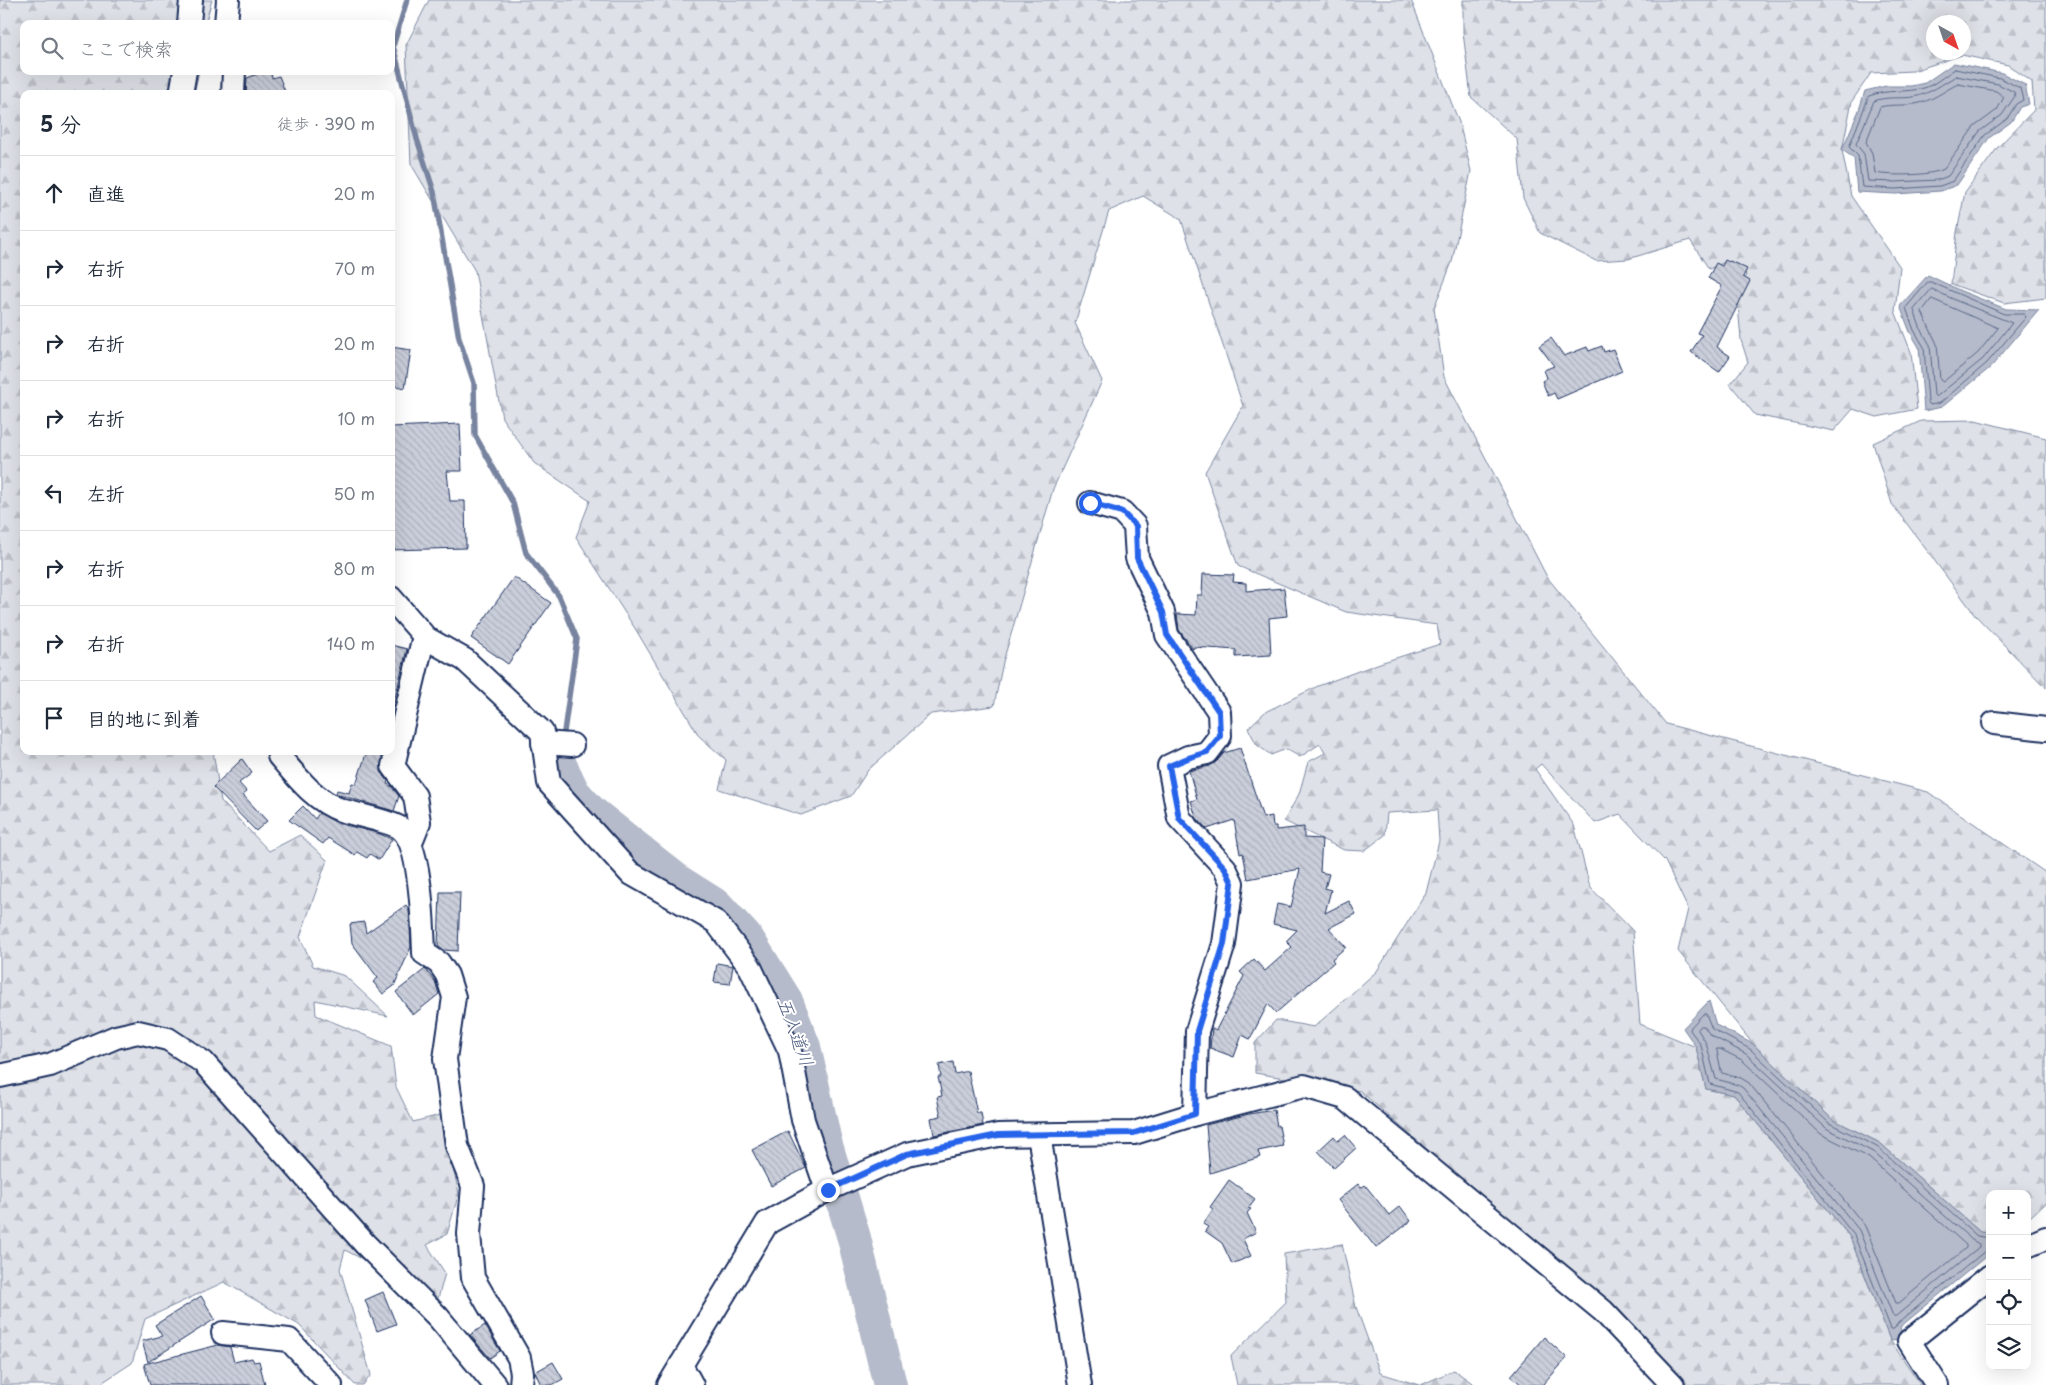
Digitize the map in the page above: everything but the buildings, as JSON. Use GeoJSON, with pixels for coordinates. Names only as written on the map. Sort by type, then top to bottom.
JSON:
{"type":"FeatureCollection","features":[{"type":"Feature","properties":{"kind":"street"},"geometry":{"type":"LineString","coordinates":[[189,20],[191,0]]}},
{"type":"Feature","properties":{"kind":"street"},"geometry":{"type":"LineString","coordinates":[[226,20],[228,0]]}},
{"type":"Feature","properties":{"kind":"street"},"geometry":{"type":"LineString","coordinates":[[182,90],[184,75]]}},
{"type":"Feature","properties":{"kind":"street"},"geometry":{"type":"LineString","coordinates":[[233,90],[234,75]]}},
{"type":"Feature","properties":{"kind":"street"},"geometry":{"type":"LineString","coordinates":[[1090,503],[1122,512],[1136,526],[1137,558],[1163,612],[1167,635],[1219,712],[1220,736],[1207,752],[1169,766],[1179,818],[1225,868],[1232,883],[1224,944],[1197,1031],[1195,1114]]}},
{"type":"Feature","properties":{"kind":"street"},"geometry":{"type":"LineString","coordinates":[[395,603],[426,638],[465,660],[542,732],[549,783],[630,873],[716,922],[750,967],[790,1051],[803,1120],[828,1190]]}},
{"type":"Feature","properties":{"kind":"street"},"geometry":{"type":"LineString","coordinates":[[411,842],[419,822],[415,796],[394,766],[422,644],[426,638]]}},
{"type":"Feature","properties":{"kind":"street"},"geometry":{"type":"LineString","coordinates":[[1994,723],[2046,729]]}},
{"type":"Feature","properties":{"kind":"street"},"geometry":{"type":"LineString","coordinates":[[543,742],[572,745]]}},
{"type":"Feature","properties":{"kind":"street"},"geometry":{"type":"LineString","coordinates":[[279,755],[316,796],[339,809],[400,828],[411,842],[421,897],[424,953],[439,963],[447,975],[454,997],[445,1059],[458,1146],[474,1186],[469,1234],[474,1278],[519,1358],[525,1381]]}},
{"type":"Feature","properties":{"kind":"street"},"geometry":{"type":"LineString","coordinates":[[0,1076],[50,1066],[116,1037],[138,1032],[168,1039],[204,1062],[365,1244],[438,1317],[495,1385]]}},
{"type":"Feature","properties":{"kind":"street"},"geometry":{"type":"LineString","coordinates":[[669,1385],[768,1223],[852,1178],[907,1154],[998,1135],[1134,1133],[1195,1114],[1304,1086],[1345,1098],[1603,1311],[1672,1385]]}},
{"type":"Feature","properties":{"kind":"street"},"geometry":{"type":"LineString","coordinates":[[1039,1135],[1080,1385]]}},
{"type":"Feature","properties":{"kind":"street"},"geometry":{"type":"LineString","coordinates":[[2031,1244],[2046,1238]]}},
{"type":"Feature","properties":{"kind":"street"},"geometry":{"type":"LineString","coordinates":[[1937,1385],[1909,1341],[1986,1279]]}},
{"type":"Feature","properties":{"kind":"street"},"geometry":{"type":"LineString","coordinates":[[223,1333],[289,1340],[331,1385]]}},
{"type":"Feature","properties":{"kind":"street"},"geometry":{"type":"LineString","coordinates":[[681,1365],[692,1385]]}},
{"type":"Feature","properties":{"kind":"green space"},"geometry":{"type":"Polygon","coordinates":[[[0,0],[212,0],[206,20],[20,20],[20,75],[198,75],[195,90],[20,90],[20,755],[214,755],[221,801],[269,851],[300,835],[327,860],[300,937],[313,966],[345,976],[388,1016],[315,1000],[316,1015],[391,1046],[396,1087],[413,1122],[440,1115],[459,1193],[447,1234],[427,1245],[445,1273],[438,1299],[345,1250],[340,1269],[371,1375],[363,1385],[355,1385],[299,1325],[224,1282],[145,1319],[132,1363],[103,1382],[102,1385],[0,1385],[0,0]]]}},
{"type":"Feature","properties":{"kind":"green space"},"geometry":{"type":"Polygon","coordinates":[[[429,0],[1411,0],[1459,122],[1471,171],[1452,262],[1434,308],[1444,377],[1547,577],[1666,724],[1928,792],[2046,873],[2046,1202],[2031,1216],[2031,1190],[1986,1190],[1986,1233],[1980,1232],[1880,1143],[1832,1119],[1753,1044],[1678,951],[1688,909],[1665,861],[1620,814],[1595,823],[1541,764],[1535,769],[1574,825],[1590,887],[1633,931],[1640,1024],[1696,1047],[1706,1089],[1734,1095],[1850,1237],[1890,1340],[1921,1385],[1683,1385],[1603,1302],[1360,1091],[1255,1073],[1255,1043],[1276,1020],[1314,1027],[1377,971],[1426,893],[1439,841],[1437,810],[1387,813],[1385,835],[1364,851],[1344,850],[1284,821],[1299,794],[1308,762],[1325,753],[1320,744],[1300,757],[1286,749],[1271,755],[1257,745],[1248,728],[1265,712],[1318,686],[1380,663],[1440,644],[1437,625],[1346,612],[1238,566],[1205,472],[1243,406],[1181,219],[1143,196],[1109,211],[1075,323],[1102,381],[1053,489],[1003,662],[994,706],[931,714],[868,770],[851,796],[801,815],[719,789],[726,760],[699,736],[636,630],[576,537],[590,501],[534,463],[502,418],[475,271],[411,164],[406,45],[429,0]]]}},
{"type":"Feature","properties":{"kind":"green space"},"geometry":{"type":"Polygon","coordinates":[[[1463,0],[2046,0],[2046,298],[2004,303],[1951,284],[1957,232],[1965,192],[1998,147],[2034,110],[2032,82],[2008,65],[1971,57],[1971,15],[1926,15],[1926,60],[1947,60],[1913,71],[1871,73],[1852,101],[1842,150],[1851,196],[1900,267],[1895,311],[1911,352],[1917,409],[1877,417],[1853,409],[1834,431],[1755,415],[1730,384],[1748,362],[1741,340],[1738,305],[1746,274],[1723,263],[1709,269],[1690,240],[1628,259],[1596,261],[1540,233],[1523,198],[1517,139],[1471,97],[1463,32],[1463,0]]]}},
{"type":"Feature","properties":{"kind":"green space"},"geometry":{"type":"Polygon","coordinates":[[[1975,420],[2046,438],[2046,688],[1976,616],[1892,504],[1873,443],[1921,421],[1975,420]]]}},
{"type":"Feature","properties":{"kind":"green space"},"geometry":{"type":"Polygon","coordinates":[[[1342,1244],[1356,1307],[1380,1373],[1419,1385],[1237,1385],[1231,1356],[1286,1302],[1284,1254],[1342,1244]]]}},
{"type":"Feature","properties":{"kind":"green space"},"geometry":{"type":"Polygon","coordinates":[[[1454,1370],[1475,1385],[1421,1385],[1454,1370]]]}},
{"type":"Feature","properties":{"kind":"water"},"geometry":{"type":"Polygon","coordinates":[[[1954,63],[2002,73],[2025,85],[2029,104],[2020,107],[2011,122],[1989,138],[1957,185],[1941,191],[1895,194],[1857,192],[1854,158],[1842,150],[1865,91],[1886,86],[1911,86],[1925,83],[1954,63]]]}},
{"type":"Feature","properties":{"kind":"water"},"geometry":{"type":"Polygon","coordinates":[[[1928,275],[2006,309],[2039,310],[1991,367],[1942,407],[1924,411],[1919,347],[1910,332],[1900,306],[1928,275]]]}},
{"type":"Feature","properties":{"kind":"water"},"geometry":{"type":"Polygon","coordinates":[[[1709,1001],[1716,1025],[1753,1044],[1832,1119],[1880,1143],[1980,1232],[1986,1233],[1986,1256],[1900,1327],[1902,1334],[1894,1341],[1890,1340],[1850,1237],[1734,1095],[1706,1089],[1696,1047],[1683,1028],[1709,1001]]]}},
{"type":"Feature","properties":{"kind":"waterway"},"geometry":{"type":"LineString","coordinates":[[395,39],[407,0]]}},
{"type":"Feature","properties":{"kind":"waterway"},"geometry":{"type":"LineString","coordinates":[[395,54],[417,139],[434,192],[459,338],[474,383],[475,435],[513,503],[526,553],[559,596],[577,639],[563,739]]}},
{"type":"Feature","properties":{"kind":"waterway"},"geometry":{"type":"LineString","coordinates":[[559,763],[561,748]]}},
{"type":"Feature","properties":{"kind":"waterway","name":"五入道川"},"geometry":{"type":"LineString","coordinates":[[559,763],[573,792],[591,812],[679,882],[717,906],[748,940],[786,1001],[804,1047],[825,1142],[854,1238],[890,1385]]}},
{"type":"Feature","properties":{"kind":"route"},"geometry":{"type":"LineString","coordinates":[[828,1190],[907,1154],[998,1135],[1134,1133],[1195,1114],[1197,1031],[1224,944],[1232,883],[1225,868],[1179,818],[1169,766],[1207,752],[1220,736],[1219,712],[1167,635],[1163,612],[1137,558],[1136,526],[1122,512],[1090,503]]}}]}
